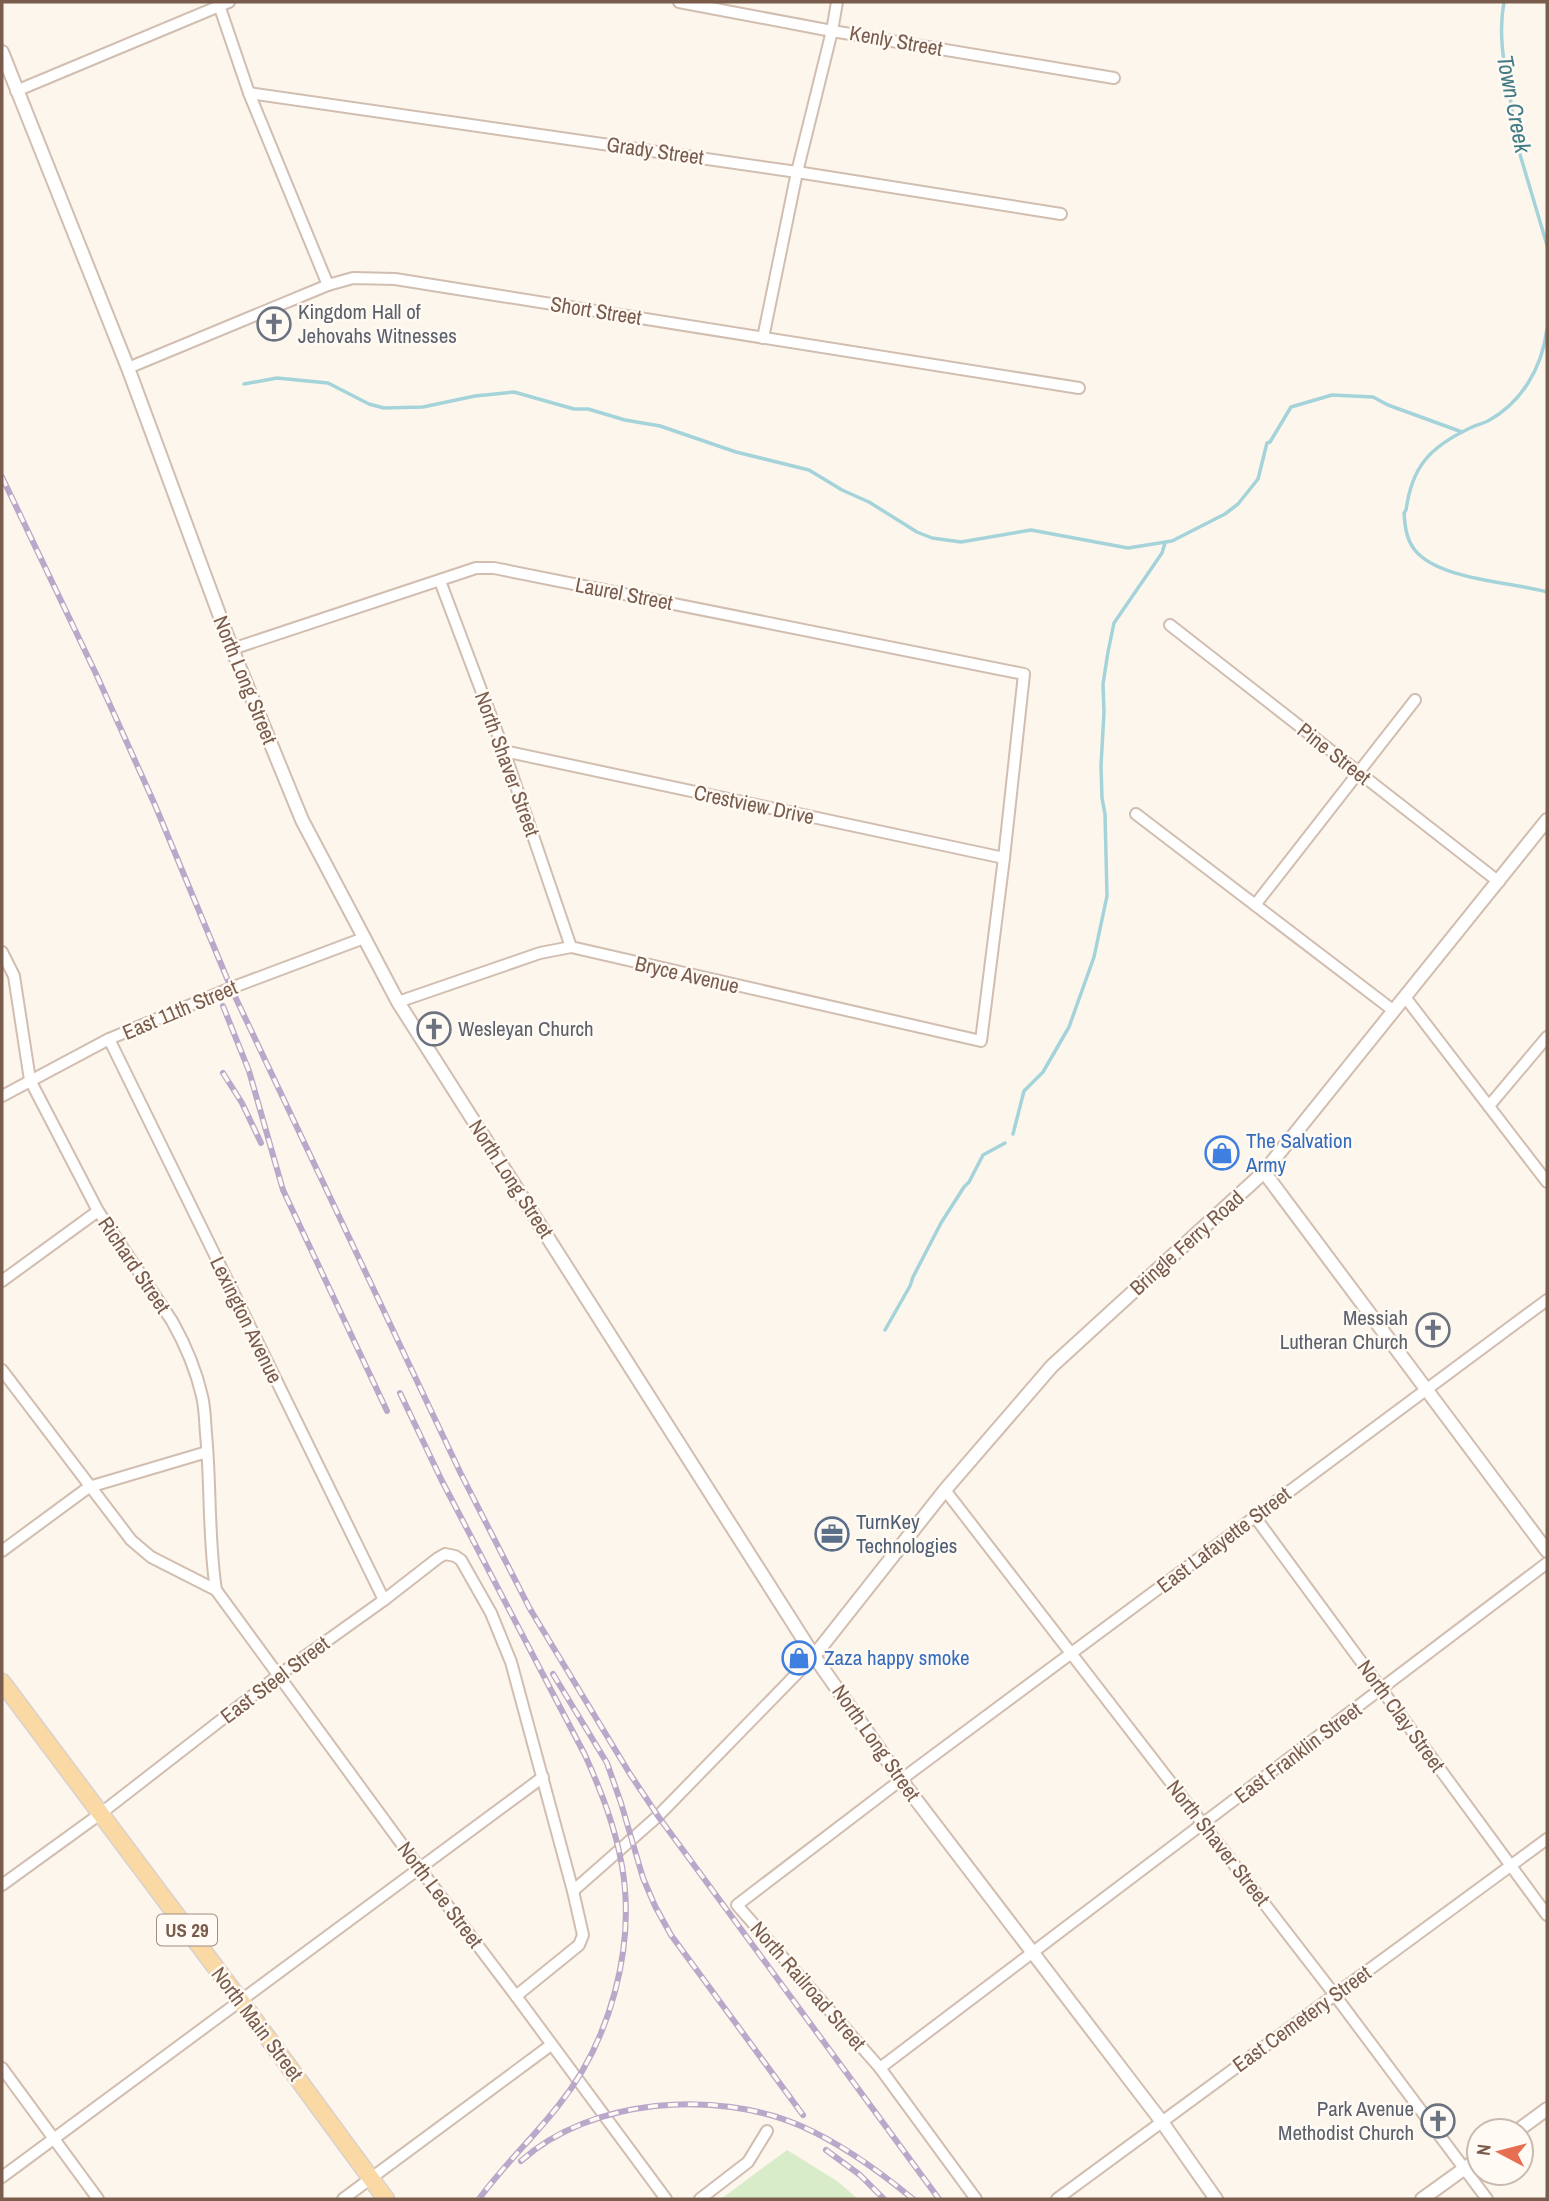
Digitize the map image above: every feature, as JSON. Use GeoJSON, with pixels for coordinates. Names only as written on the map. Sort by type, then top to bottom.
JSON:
{"type":"FeatureCollection","features":[{"type":"Feature","properties":{"kind":"main road","name":"North Main Street"},"geometry":{"type":"LineString","coordinates":[[2,1682],[386,2199]]}},
{"type":"Feature","properties":{"kind":"street","name":"Kenly Street"},"geometry":{"type":"LineString","coordinates":[[679,2],[832,31],[1114,78]]}},
{"type":"Feature","properties":{"kind":"street"},"geometry":{"type":"LineString","coordinates":[[763,338],[797,172],[837,2]]}},
{"type":"Feature","properties":{"kind":"street"},"geometry":{"type":"LineString","coordinates":[[16,91],[224,4],[249,93],[328,285]]}},
{"type":"Feature","properties":{"kind":"street","name":"North Long Street"},"geometry":{"type":"LineString","coordinates":[[2,52],[128,368],[232,649],[302,820],[398,1002],[814,1656],[901,1780],[1162,2122],[1216,2199]]}},
{"type":"Feature","properties":{"kind":"street","name":"Grady Street"},"geometry":{"type":"LineString","coordinates":[[249,93],[797,172],[1061,214]]}},
{"type":"Feature","properties":{"kind":"street","name":"Short Street"},"geometry":{"type":"LineString","coordinates":[[128,368],[328,285],[353,278],[395,279],[1079,388]]}},
{"type":"Feature","properties":{"kind":"street","name":"Laurel Street"},"geometry":{"type":"LineString","coordinates":[[232,649],[476,568],[495,568],[1024,674],[1004,858]]}},
{"type":"Feature","properties":{"kind":"street","name":"North Shaver Street"},"geometry":{"type":"LineString","coordinates":[[440,581],[504,751],[571,947]]}},
{"type":"Feature","properties":{"kind":"street","name":"Pine Street"},"geometry":{"type":"LineString","coordinates":[[1170,625],[1499,882]]}},
{"type":"Feature","properties":{"kind":"street"},"geometry":{"type":"LineString","coordinates":[[1255,905],[1415,700]]}},
{"type":"Feature","properties":{"kind":"street","name":"Crestview Drive"},"geometry":{"type":"LineString","coordinates":[[504,751],[1004,858]]}},
{"type":"Feature","properties":{"kind":"street"},"geometry":{"type":"LineString","coordinates":[[1136,814],[1394,1011]]}},
{"type":"Feature","properties":{"kind":"street","name":"Bringle Ferry Road"},"geometry":{"type":"LineString","coordinates":[[814,1656],[945,1490],[1052,1366],[1264,1172],[1547,820]]}},
{"type":"Feature","properties":{"kind":"street","name":"Bryce Avenue"},"geometry":{"type":"LineString","coordinates":[[398,1002],[540,953],[571,947],[981,1041],[1004,858]]}},
{"type":"Feature","properties":{"kind":"street","name":"East 11th Street"},"geometry":{"type":"LineString","coordinates":[[2,1096],[109,1039],[231,988],[363,938]]}},
{"type":"Feature","properties":{"kind":"street","name":"Richard Street"},"geometry":{"type":"LineString","coordinates":[[2,952],[14,976],[30,1080],[98,1211],[160,1302],[181,1338],[202,1397],[211,1556],[216,1590]]}},
{"type":"Feature","properties":{"kind":"street"},"geometry":{"type":"LineString","coordinates":[[1405,996],[1547,1182]]}},
{"type":"Feature","properties":{"kind":"street"},"geometry":{"type":"LineString","coordinates":[[1489,1106],[1547,1037]]}},
{"type":"Feature","properties":{"kind":"street","name":"Lexington Avenue"},"geometry":{"type":"LineString","coordinates":[[109,1039],[384,1600]]}},
{"type":"Feature","properties":{"kind":"street"},"geometry":{"type":"LineString","coordinates":[[1264,1172],[1547,1551]]}},
{"type":"Feature","properties":{"kind":"street"},"geometry":{"type":"LineString","coordinates":[[2,1281],[98,1211]]}},
{"type":"Feature","properties":{"kind":"street","name":"East Lafayette Street"},"geometry":{"type":"LineString","coordinates":[[901,1780],[1547,1300]]}},
{"type":"Feature","properties":{"kind":"street"},"geometry":{"type":"LineString","coordinates":[[2,1370],[131,1540],[151,1558],[216,1590]]}},
{"type":"Feature","properties":{"kind":"street"},"geometry":{"type":"LineString","coordinates":[[2,1551],[89,1487],[207,1452]]}},
{"type":"Feature","properties":{"kind":"street","name":"North Shaver Street"},"geometry":{"type":"LineString","coordinates":[[945,1490],[1335,1995],[1465,2169]]}},
{"type":"Feature","properties":{"kind":"street","name":"North Clay Street"},"geometry":{"type":"LineString","coordinates":[[1255,1517],[1547,1915]]}},
{"type":"Feature","properties":{"kind":"street","name":"East Steel Street"},"geometry":{"type":"LineString","coordinates":[[2,1885],[100,1814],[279,1675],[445,1554],[461,1560],[496,1625],[510,1662],[543,1777]]}},
{"type":"Feature","properties":{"kind":"street","name":"East Franklin Street"},"geometry":{"type":"LineString","coordinates":[[880,2068],[1547,1563]]}},
{"type":"Feature","properties":{"kind":"street","name":"North Lee Street"},"geometry":{"type":"LineString","coordinates":[[216,1590],[666,2199]]}},
{"type":"Feature","properties":{"kind":"street"},"geometry":{"type":"LineString","coordinates":[[573,1891],[673,1802],[814,1656]]}},
{"type":"Feature","properties":{"kind":"street"},"geometry":{"type":"LineString","coordinates":[[2,2177],[543,1777],[583,1935],[579,1945],[516,1996]]}},
{"type":"Feature","properties":{"kind":"street","name":"North Railroad Street"},"geometry":{"type":"LineString","coordinates":[[901,1780],[737,1905],[880,2068],[976,2199]]}},
{"type":"Feature","properties":{"kind":"street","name":"East Cemetery Street"},"geometry":{"type":"LineString","coordinates":[[1057,2199],[1547,1839]]}},
{"type":"Feature","properties":{"kind":"street"},"geometry":{"type":"LineString","coordinates":[[343,2199],[551,2045]]}},
{"type":"Feature","properties":{"kind":"street"},"geometry":{"type":"LineString","coordinates":[[2,2068],[98,2199]]}},
{"type":"Feature","properties":{"kind":"street"},"geometry":{"type":"LineString","coordinates":[[700,2199],[748,2162],[767,2131]]}},
{"type":"Feature","properties":{"kind":"street"},"geometry":{"type":"LineString","coordinates":[[1422,2199],[1465,2169]]}},
{"type":"Feature","properties":{"kind":"green space"},"geometry":{"type":"Polygon","coordinates":[[[787,2150],[837,2181],[858,2199],[721,2199],[787,2150]]]}},
{"type":"Feature","properties":{"kind":"waterway","name":"Town Creek"},"geometry":{"type":"LineString","coordinates":[[1504,2],[1503,54],[1516,141],[1547,245]]}},
{"type":"Feature","properties":{"kind":"waterway","name":"Town Creek"},"geometry":{"type":"LineString","coordinates":[[1547,329],[1535,370],[1520,394],[1500,413],[1454,436],[1425,460],[1413,482],[1404,513],[1409,541],[1425,559],[1457,574],[1547,592]]}},
{"type":"Feature","properties":{"kind":"waterway"},"geometry":{"type":"LineString","coordinates":[[244,384],[277,378],[328,383],[369,404],[384,408],[423,407],[475,396],[514,392],[574,409],[588,409],[625,420],[660,426],[736,452],[809,470],[842,490],[869,502],[917,532],[932,538],[961,542],[1031,530],[1128,548],[1172,541],[1225,514],[1238,504],[1258,479],[1267,443],[1291,407],[1332,395],[1373,397],[1462,432]]}},
{"type":"Feature","properties":{"kind":"waterway"},"geometry":{"type":"LineString","coordinates":[[1013,1134],[1024,1091],[1043,1072],[1069,1027],[1094,957],[1107,896],[1101,766],[1103,684],[1108,652],[1114,623],[1162,553],[1165,543]]}},
{"type":"Feature","properties":{"kind":"waterway"},"geometry":{"type":"LineString","coordinates":[[885,1330],[941,1223],[969,1182],[983,1155],[1005,1143]]}},
{"type":"Feature","properties":{"kind":"railway"},"geometry":{"type":"LineString","coordinates":[[2,477],[155,805],[231,988],[461,1474],[530,1609],[658,1816],[939,2199]]}},
{"type":"Feature","properties":{"kind":"railway"},"geometry":{"type":"LineString","coordinates":[[223,1006],[249,1071],[283,1190],[387,1411]]}},
{"type":"Feature","properties":{"kind":"railway"},"geometry":{"type":"LineString","coordinates":[[223,1073],[242,1103],[261,1143]]}},
{"type":"Feature","properties":{"kind":"railway"},"geometry":{"type":"LineString","coordinates":[[400,1393],[442,1481],[585,1755],[602,1795],[622,1866],[625,1897],[622,1961],[605,2023],[576,2081],[479,2199]]}},
{"type":"Feature","properties":{"kind":"railway"},"geometry":{"type":"LineString","coordinates":[[553,1674],[607,1763],[643,1878],[671,1935],[803,2115]]}},
{"type":"Feature","properties":{"kind":"railway"},"geometry":{"type":"LineString","coordinates":[[521,2161],[550,2140],[582,2124],[618,2112],[694,2104],[731,2107],[767,2114],[816,2133],[860,2159],[913,2199]]}},
{"type":"Feature","properties":{"kind":"railway"},"geometry":{"type":"LineString","coordinates":[[826,2150],[860,2175],[884,2199]]}},
{"type":"Feature","properties":{"kind":"place","name":"Kingdom Hall of Jehovahs Witnesses"},"geometry":{"type":"Point","coordinates":[274,324]}},
{"type":"Feature","properties":{"kind":"place","name":"Wesleyan Church"},"geometry":{"type":"Point","coordinates":[434,1029]}},
{"type":"Feature","properties":{"kind":"place","name":"The Salvation Army"},"geometry":{"type":"Point","coordinates":[1222,1153]}},
{"type":"Feature","properties":{"kind":"place","name":"Messiah Lutheran Church"},"geometry":{"type":"Point","coordinates":[1433,1330]}},
{"type":"Feature","properties":{"kind":"place","name":"TurnKey Technologies"},"geometry":{"type":"Point","coordinates":[832,1534]}},
{"type":"Feature","properties":{"kind":"place","name":"Zaza happy smoke"},"geometry":{"type":"Point","coordinates":[799,1658]}},
{"type":"Feature","properties":{"kind":"place","name":"Park Avenue Methodist Church"},"geometry":{"type":"Point","coordinates":[1438,2121]}}]}
